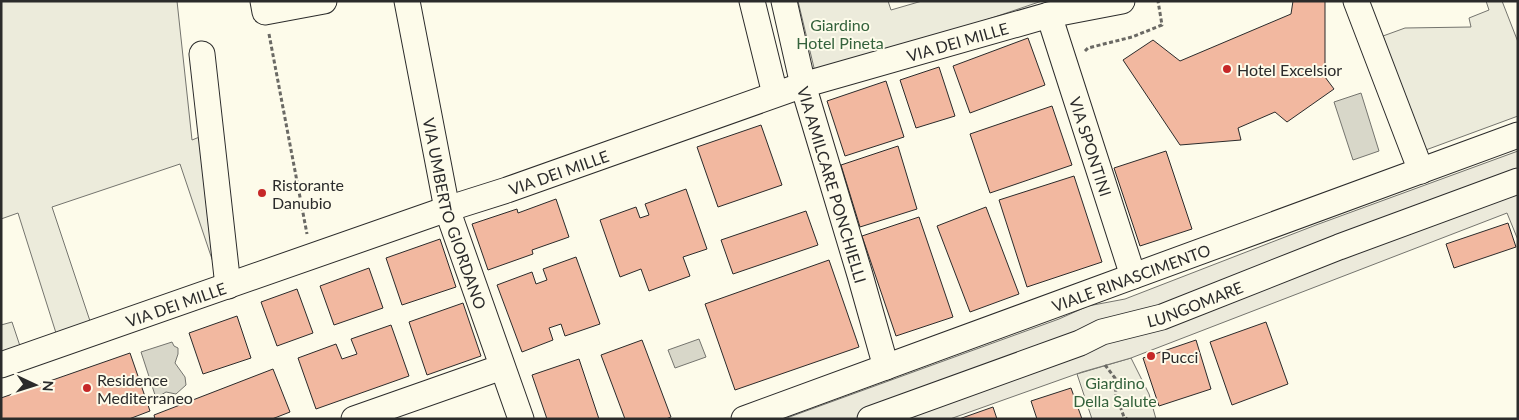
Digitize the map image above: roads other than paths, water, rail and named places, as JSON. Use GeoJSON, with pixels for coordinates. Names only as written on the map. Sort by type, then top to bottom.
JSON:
{"type":"FeatureCollection","features":[{"type":"Feature","properties":{"kind":"street"},"geometry":{"type":"LineString","coordinates":[[264,7],[324,1]]}},
{"type":"Feature","properties":{"kind":"street","name":"VIA UMBERTO GIORDANO"},"geometry":{"type":"LineString","coordinates":[[406,1],[447,210],[521,419]]}},
{"type":"Feature","properties":{"kind":"street","name":"VIA AMILCARE PONCHIELLI"},"geometry":{"type":"LineString","coordinates":[[752,1],[775,94]]}},
{"type":"Feature","properties":{"kind":"street","name":"VIA AMILCARE PONCHIELLI"},"geometry":{"type":"LineString","coordinates":[[784,1],[803,85],[886,367]]}},
{"type":"Feature","properties":{"kind":"street","name":"VIA DEI MILLE"},"geometry":{"type":"LineString","coordinates":[[1,365],[507,190],[775,94],[1049,14],[1122,1]]}},
{"type":"Feature","properties":{"kind":"street"},"geometry":{"type":"LineString","coordinates":[[1356,1],[1421,171]]}},
{"type":"Feature","properties":{"kind":"street","name":"VIA SPONTINI"},"geometry":{"type":"LineString","coordinates":[[1049,14],[1133,276]]}},
{"type":"Feature","properties":{"kind":"street"},"geometry":{"type":"LineString","coordinates":[[202,54],[228,286]]}},
{"type":"Feature","properties":{"kind":"street","name":"VIALE RINASCIMENTO"},"geometry":{"type":"LineString","coordinates":[[744,419],[1518,135]]}},
{"type":"Feature","properties":{"kind":"street","name":"LUNGOMARE"},"geometry":{"type":"LineString","coordinates":[[870,419],[1080,343],[1102,332],[1162,317],[1339,247],[1518,181]]}},
{"type":"Feature","properties":{"kind":"street"},"geometry":{"type":"LineString","coordinates":[[354,419],[502,366]]}},
{"type":"Feature","properties":{"kind":"place","name":"Hotel Excelsior"},"geometry":{"type":"Point","coordinates":[1227,69]}},
{"type":"Feature","properties":{"kind":"place","name":"Ristorante Danubio"},"geometry":{"type":"Point","coordinates":[262,193]}},
{"type":"Feature","properties":{"kind":"place","name":"Pucci"},"geometry":{"type":"Point","coordinates":[1151,356]}},
{"type":"Feature","properties":{"kind":"place","name":"Residence Mediterraneo"},"geometry":{"type":"Point","coordinates":[87,388]}},
{"type":"Feature","properties":{"kind":"park label","name":"Giardino Hotel Pineta"},"geometry":{"type":"Point","coordinates":[840,33]}},
{"type":"Feature","properties":{"kind":"park label","name":"Giardino Della Salute"},"geometry":{"type":"Point","coordinates":[1115,391]}}]}
